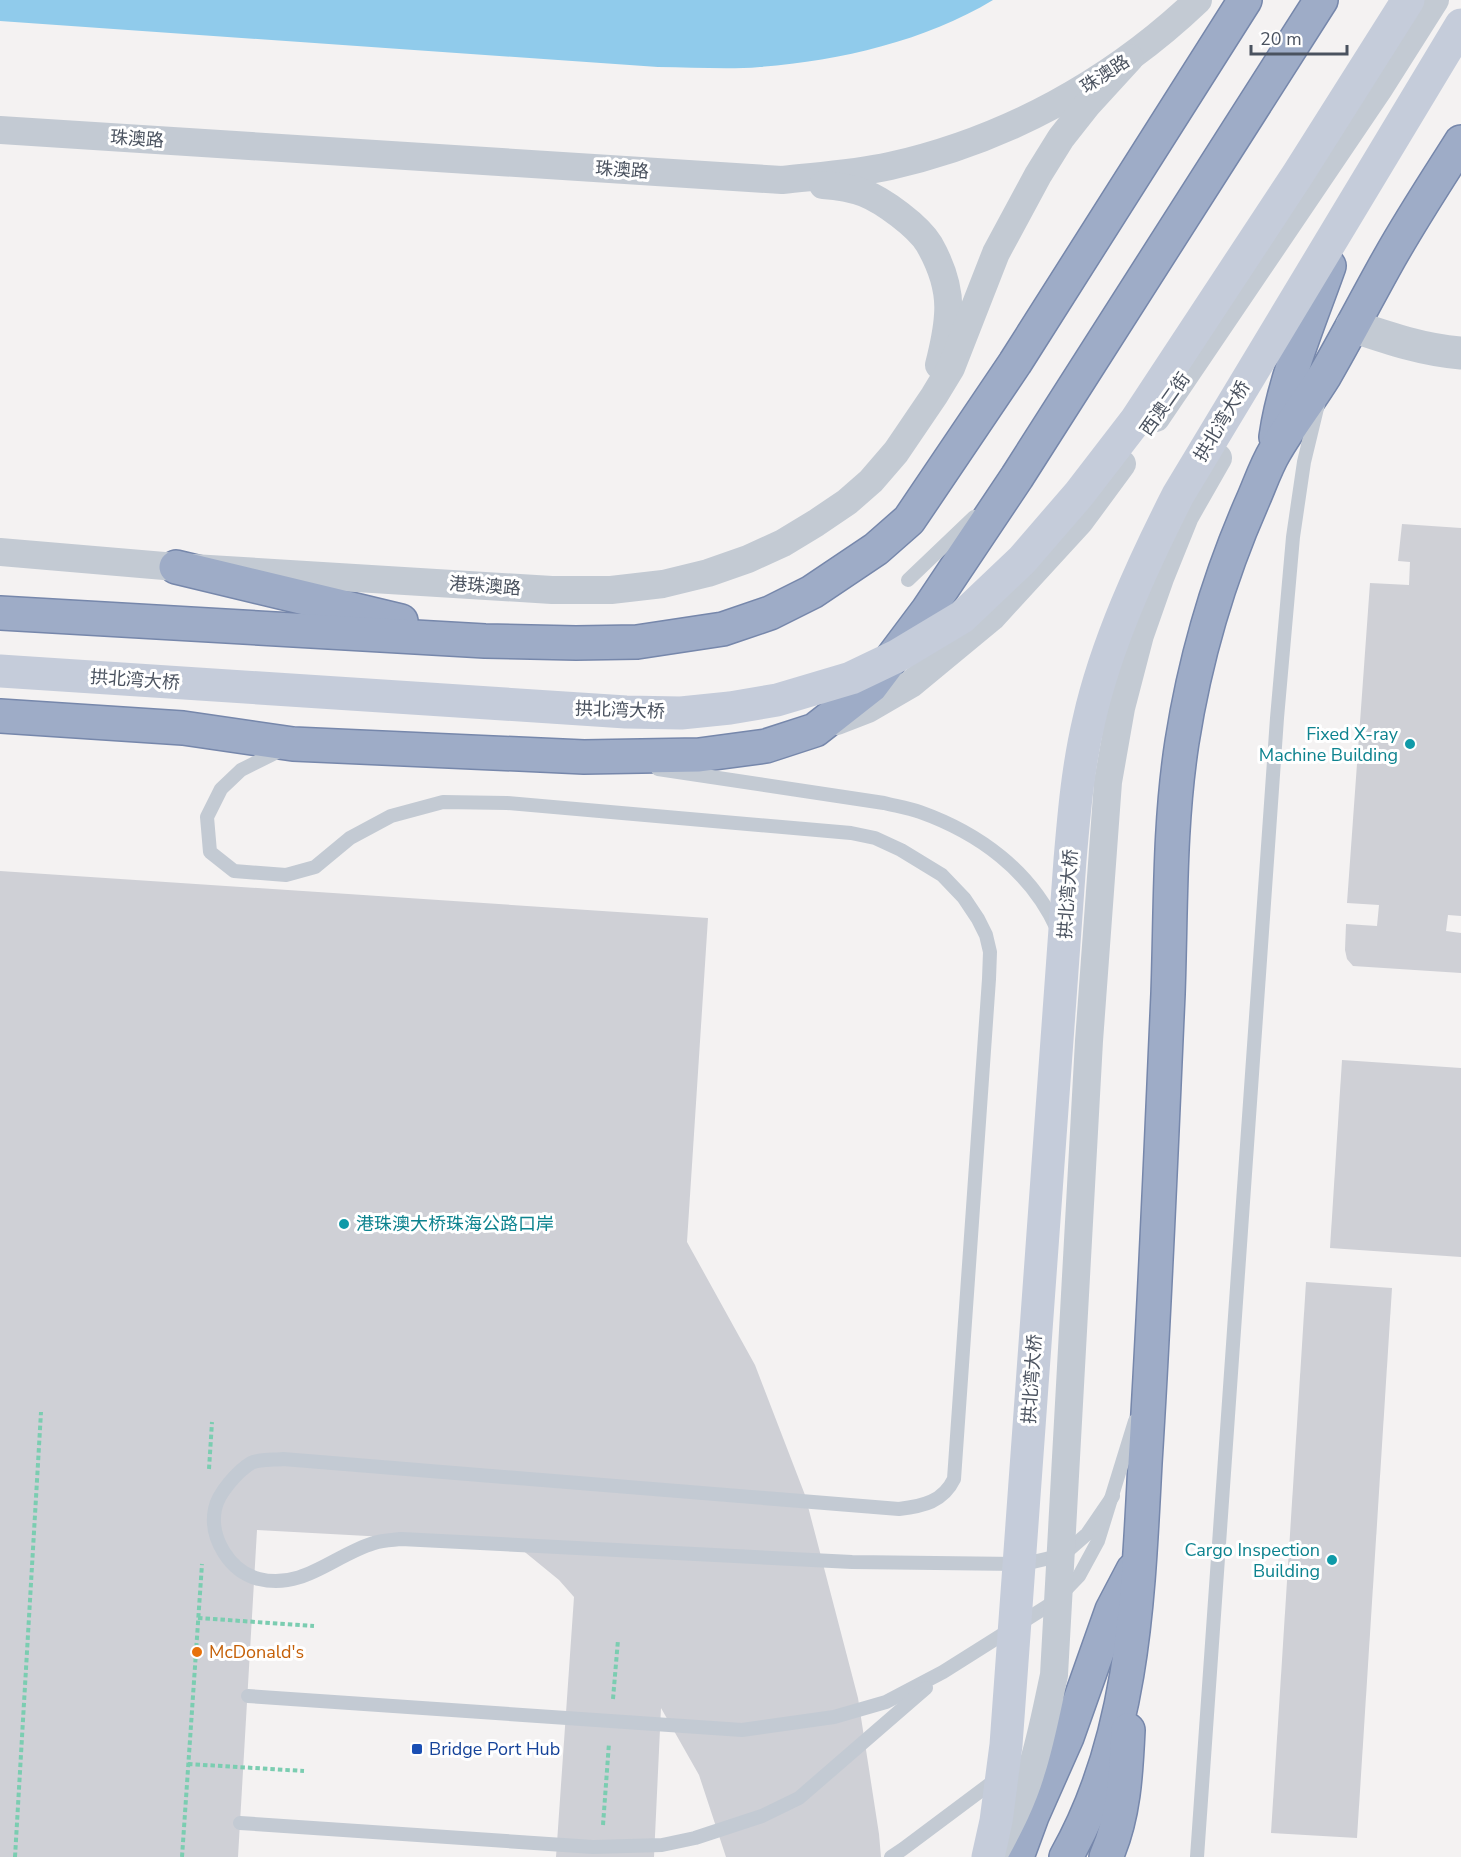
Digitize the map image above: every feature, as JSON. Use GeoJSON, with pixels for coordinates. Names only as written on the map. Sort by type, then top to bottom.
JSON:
{"type":"FeatureCollection","features":[{"type":"Feature","properties":{"kind":"highway"},"geometry":{"type":"LineString","coordinates":[[0,613],[484,641],[637,642],[723,629],[770,612],[812,592],[876,549],[909,520],[1015,363],[1245,0]]}},
{"type":"Feature","properties":{"kind":"highway"},"geometry":{"type":"LineString","coordinates":[[0,716],[183,729],[293,744],[584,757],[699,755],[766,746],[815,730],[871,686],[928,610],[1017,477],[1321,0]]}},
{"type":"Feature","properties":{"kind":"highway"},"geometry":{"type":"LineString","coordinates":[[1017,1857],[1032,1816],[1123,1617],[1140,1557],[1168,986],[1172,825],[1182,743],[1196,667],[1218,592],[1243,521],[1273,454],[1324,377],[1392,254],[1461,142]]}},
{"type":"Feature","properties":{"kind":"highway"},"geometry":{"type":"LineString","coordinates":[[1273,454],[1278,418],[1329,266]]}},
{"type":"Feature","properties":{"kind":"highway"},"geometry":{"type":"LineString","coordinates":[[176,567],[484,641]]}},
{"type":"Feature","properties":{"kind":"highway"},"geometry":{"type":"LineString","coordinates":[[978,1857],[1015,1802],[1123,1617]]}},
{"type":"Feature","properties":{"kind":"highway"},"geometry":{"type":"LineString","coordinates":[[1123,1617],[1125,1779],[1131,1827],[1131,1857]]}},
{"type":"Feature","properties":{"kind":"highway"},"geometry":{"type":"LineString","coordinates":[[1066,1857],[1075,1842],[1113,1742],[1124,1691],[1123,1617]]}},
{"type":"Feature","properties":{"kind":"highway"},"geometry":{"type":"LineString","coordinates":[[1106,1857],[1120,1818],[1125,1779]]}},
{"type":"Feature","properties":{"kind":"main road","name":"拱北湾大桥"},"geometry":{"type":"LineString","coordinates":[[0,671],[626,712],[681,712],[730,708],[777,700],[851,678],[897,656],[962,617],[1022,560],[1079,494],[1136,420],[1298,174],[1408,0]]}},
{"type":"Feature","properties":{"kind":"main road","name":"拱北湾大桥"},"geometry":{"type":"LineString","coordinates":[[988,1857],[996,1821],[1006,1744],[1070,860],[1077,778],[1089,718],[1107,658],[1147,554],[1178,495],[1461,26]]}},
{"type":"Feature","properties":{"kind":"street","name":"珠澳路"},"geometry":{"type":"LineString","coordinates":[[0,130],[777,179],[844,174],[938,154],[978,140],[1043,112],[1130,58],[1181,17],[1198,0]]}},
{"type":"Feature","properties":{"kind":"street","name":"西澳二街"},"geometry":{"type":"LineString","coordinates":[[815,730],[868,709],[911,684],[992,616],[1080,521],[1148,429],[1225,318],[1378,90],[1435,0]]}},
{"type":"Feature","properties":{"kind":"street"},"geometry":{"type":"LineString","coordinates":[[993,1857],[1011,1823],[1031,1772],[1043,1728],[1053,1675],[1089,1041],[1108,782],[1121,708],[1140,635],[1185,516],[1329,266],[1461,56]]}},
{"type":"Feature","properties":{"kind":"street"},"geometry":{"type":"LineString","coordinates":[[915,422],[951,369],[996,253],[1038,175],[1061,138],[1087,105],[1130,58]]}},
{"type":"Feature","properties":{"kind":"street"},"geometry":{"type":"LineString","coordinates":[[777,179],[838,186],[864,193],[889,207],[928,243],[942,272],[947,291],[948,314],[938,372],[915,422]]}},
{"type":"Feature","properties":{"kind":"street"},"geometry":{"type":"LineString","coordinates":[[1352,326],[1414,346],[1461,353]]}},
{"type":"Feature","properties":{"kind":"street","name":"港珠澳路"},"geometry":{"type":"LineString","coordinates":[[0,552],[176,567],[552,590],[611,590],[663,584],[708,573],[748,559],[783,543],[816,523],[871,481],[896,452],[915,422]]}},
{"type":"Feature","properties":{"kind":"lane"},"geometry":{"type":"LineString","coordinates":[[1197,1857],[1277,718],[1293,537],[1304,462],[1324,377]]}},
{"type":"Feature","properties":{"kind":"lane"},"geometry":{"type":"LineString","coordinates":[[909,580],[1017,477]]}},
{"type":"Feature","properties":{"kind":"lane"},"geometry":{"type":"LineString","coordinates":[[293,744],[241,770],[221,789],[207,817],[210,852],[234,871],[286,875],[315,867],[350,838],[392,816],[443,802],[507,803],[851,833],[875,838],[901,849],[942,875],[964,898],[986,935],[990,952],[954,1479],[950,1488],[933,1502],[899,1509],[283,1459],[253,1462],[232,1478],[215,1507],[214,1527],[220,1549],[235,1566],[258,1579],[281,1582],[298,1579],[376,1542],[401,1539],[852,1562],[1024,1564],[1063,1555],[1088,1534],[1113,1496]]}},
{"type":"Feature","properties":{"kind":"lane"},"geometry":{"type":"LineString","coordinates":[[584,757],[884,803],[918,811],[954,825],[997,851],[1021,874],[1049,911],[1069,956],[1075,978]]}},
{"type":"Feature","properties":{"kind":"lane"},"geometry":{"type":"LineString","coordinates":[[1080,1000],[1089,1041]]}},
{"type":"Feature","properties":{"kind":"lane"},"geometry":{"type":"LineString","coordinates":[[248,1695],[742,1730],[834,1717],[886,1702],[944,1672],[1054,1602],[1079,1576],[1098,1541],[1151,1363]]}},
{"type":"Feature","properties":{"kind":"lane"},"geometry":{"type":"LineString","coordinates":[[240,1822],[593,1847],[662,1845],[695,1838],[762,1816],[799,1798],[944,1672]]}},
{"type":"Feature","properties":{"kind":"lane"},"geometry":{"type":"LineString","coordinates":[[891,1857],[1050,1739]]}},
{"type":"Feature","properties":{"kind":"path"},"geometry":{"type":"LineString","coordinates":[[15,1857],[42,1412]]}},
{"type":"Feature","properties":{"kind":"path"},"geometry":{"type":"LineString","coordinates":[[208,1480],[212,1422]]}},
{"type":"Feature","properties":{"kind":"path"},"geometry":{"type":"LineString","coordinates":[[182,1857],[202,1561]]}},
{"type":"Feature","properties":{"kind":"path"},"geometry":{"type":"LineString","coordinates":[[198,1618],[314,1626]]}},
{"type":"Feature","properties":{"kind":"path"},"geometry":{"type":"LineString","coordinates":[[612,1708],[618,1640]]}},
{"type":"Feature","properties":{"kind":"path"},"geometry":{"type":"LineString","coordinates":[[602,1834],[609,1742]]}},
{"type":"Feature","properties":{"kind":"path"},"geometry":{"type":"LineString","coordinates":[[188,1764],[304,1771]]}},
{"type":"Feature","properties":{"kind":"water"},"geometry":{"type":"Polygon","coordinates":[[[0,0],[993,0],[939,27],[881,47],[790,64],[722,68],[658,67],[0,21],[0,0]]]}},
{"type":"Feature","properties":{"kind":"building","name":"Fixed X-ray Machine Building"},"geometry":{"type":"Polygon","coordinates":[[[1402,524],[1461,528],[1461,916],[1448,915],[1446,931],[1461,933],[1461,973],[1353,966],[1347,959],[1345,950],[1346,924],[1377,926],[1379,905],[1347,903],[1370,583],[1409,585],[1410,562],[1398,561],[1402,524]]]}},
{"type":"Feature","properties":{"kind":"building","name":"港珠澳大桥珠海公路口岸"},"geometry":{"type":"Polygon","coordinates":[[[0,871],[708,918],[687,1242],[755,1365],[805,1495],[858,1698],[881,1857],[726,1857],[699,1775],[661,1708],[654,1857],[556,1857],[574,1597],[559,1580],[515,1544],[257,1530],[238,1857],[0,1857],[0,871]]]}},
{"type":"Feature","properties":{"kind":"building"},"geometry":{"type":"Polygon","coordinates":[[[1342,1060],[1461,1068],[1461,1257],[1330,1248],[1342,1060]]]}},
{"type":"Feature","properties":{"kind":"building","name":"Cargo Inspection Building"},"geometry":{"type":"Polygon","coordinates":[[[1306,1282],[1392,1288],[1357,1838],[1271,1833],[1306,1282]]]}},
{"type":"Feature","properties":{"kind":"place","name":"Fixed X-ray Machine Building"},"geometry":{"type":"Point","coordinates":[1410,744]}},
{"type":"Feature","properties":{"kind":"place","name":"港珠澳大桥珠海公路口岸"},"geometry":{"type":"Point","coordinates":[344,1224]}},
{"type":"Feature","properties":{"kind":"place","name":"Cargo Inspection Building"},"geometry":{"type":"Point","coordinates":[1332,1560]}},
{"type":"Feature","properties":{"kind":"place","name":"McDonald's"},"geometry":{"type":"Point","coordinates":[197,1652]}},
{"type":"Feature","properties":{"kind":"place","name":"Bridge Port Hub"},"geometry":{"type":"Point","coordinates":[417,1749]}}]}
